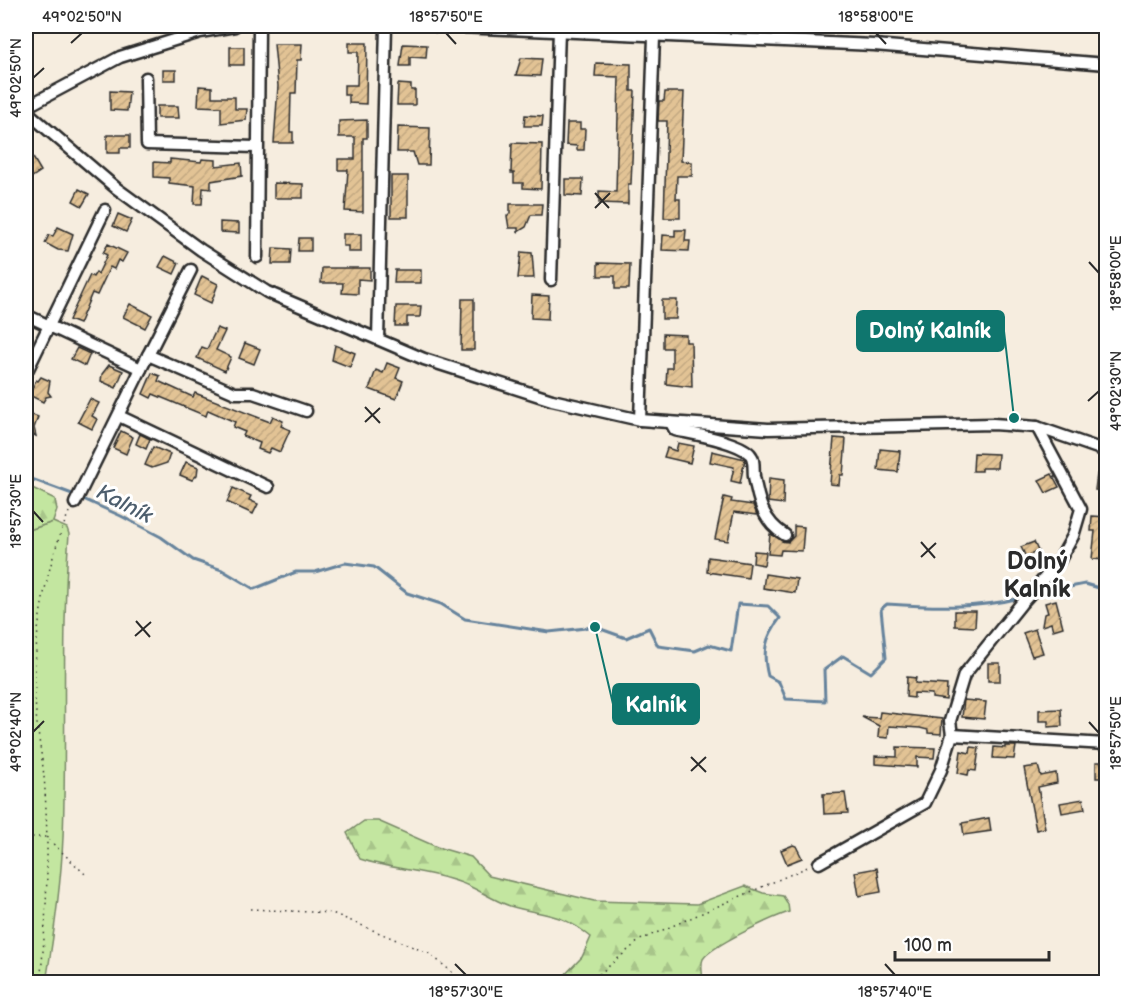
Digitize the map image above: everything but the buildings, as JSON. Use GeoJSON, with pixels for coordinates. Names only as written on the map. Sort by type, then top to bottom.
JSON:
{"type":"FeatureCollection","features":[{"type":"Feature","properties":{"kind":"street"},"geometry":{"type":"LineString","coordinates":[[236,26],[198,29],[120,57],[26,109],[116,188],[201,250],[267,292],[424,359],[552,400],[640,420],[768,429],[993,424],[1037,427],[1107,451]]}},
{"type":"Feature","properties":{"kind":"street"},"geometry":{"type":"LineString","coordinates":[[257,257],[256,147],[259,26]]}},
{"type":"Feature","properties":{"kind":"street"},"geometry":{"type":"LineString","coordinates":[[378,339],[386,26]]}},
{"type":"Feature","properties":{"kind":"street"},"geometry":{"type":"LineString","coordinates":[[436,26],[874,45],[1107,63]]}},
{"type":"Feature","properties":{"kind":"street"},"geometry":{"type":"LineString","coordinates":[[551,280],[559,30]]}},
{"type":"Feature","properties":{"kind":"street"},"geometry":{"type":"LineString","coordinates":[[640,420],[654,36]]}},
{"type":"Feature","properties":{"kind":"street"},"geometry":{"type":"LineString","coordinates":[[146,78],[147,144],[256,147]]}},
{"type":"Feature","properties":{"kind":"street"},"geometry":{"type":"LineString","coordinates":[[26,373],[105,210]]}},
{"type":"Feature","properties":{"kind":"street"},"geometry":{"type":"LineString","coordinates":[[75,503],[191,270]]}},
{"type":"Feature","properties":{"kind":"street"},"geometry":{"type":"LineString","coordinates":[[26,315],[141,369]]}},
{"type":"Feature","properties":{"kind":"street"},"geometry":{"type":"LineString","coordinates":[[148,355],[235,393],[253,393],[306,411]]}},
{"type":"Feature","properties":{"kind":"street"},"geometry":{"type":"LineString","coordinates":[[119,416],[268,487]]}},
{"type":"Feature","properties":{"kind":"street"},"geometry":{"type":"LineString","coordinates":[[671,423],[675,430],[749,452],[753,458],[757,487],[766,520],[785,535]]}},
{"type":"Feature","properties":{"kind":"street"},"geometry":{"type":"LineString","coordinates":[[819,863],[926,803],[941,770],[952,735],[950,721],[964,675],[1021,604],[1058,563],[1073,536],[1081,509],[1037,427]]}},
{"type":"Feature","properties":{"kind":"street"},"geometry":{"type":"LineString","coordinates":[[952,735],[1107,744]]}},
{"type":"Feature","properties":{"kind":"path"},"geometry":{"type":"LineString","coordinates":[[40,982],[46,922],[46,837],[45,789],[36,713],[35,656],[45,587],[69,513],[75,503]]}},
{"type":"Feature","properties":{"kind":"path"},"geometry":{"type":"LineString","coordinates":[[26,837],[46,837],[85,874]]}},
{"type":"Feature","properties":{"kind":"path"},"geometry":{"type":"LineString","coordinates":[[590,982],[640,940],[819,863]]}},
{"type":"Feature","properties":{"kind":"path"},"geometry":{"type":"LineString","coordinates":[[250,909],[332,913],[430,954],[465,982]]}},
{"type":"Feature","properties":{"kind":"green space"},"geometry":{"type":"Polygon","coordinates":[[[26,485],[55,499],[57,510],[53,522],[26,531],[26,485]]]}},
{"type":"Feature","properties":{"kind":"green space"},"geometry":{"type":"Polygon","coordinates":[[[53,522],[67,528],[69,534],[65,610],[62,855],[57,910],[46,982],[26,982],[26,531],[53,522]]]}},
{"type":"Feature","properties":{"kind":"green space"},"geometry":{"type":"Polygon","coordinates":[[[364,821],[378,821],[437,847],[471,857],[489,876],[594,901],[697,904],[745,886],[763,893],[783,896],[788,904],[789,912],[742,933],[708,953],[702,961],[703,982],[558,982],[582,957],[591,937],[561,918],[510,906],[459,882],[360,859],[347,833],[364,821]]]}},
{"type":"Feature","properties":{"kind":"waterway","name":"Kalník"},"geometry":{"type":"LineString","coordinates":[[26,477],[75,495]]}},
{"type":"Feature","properties":{"kind":"waterway","name":"Kalník"},"geometry":{"type":"LineString","coordinates":[[81,498],[161,537],[193,560],[222,570],[254,589],[296,572],[315,572],[345,563],[374,567],[407,593],[441,604],[465,619],[549,632],[595,627],[626,638],[649,628],[658,646],[695,651],[709,645],[731,651],[738,604],[768,606],[780,618],[768,639],[765,652],[766,667],[768,676],[779,682],[786,699],[825,701],[824,670],[843,656],[871,673],[886,658],[881,609],[887,604],[971,606],[1020,598]]}},
{"type":"Feature","properties":{"kind":"waterway","name":"Kalník"},"geometry":{"type":"LineString","coordinates":[[1035,594],[1085,584],[1106,590]]}},
{"type":"Feature","properties":{"kind":"place","name":"Dolný Kalník"},"geometry":{"type":"Point","coordinates":[1014,418]}},
{"type":"Feature","properties":{"kind":"place","name":"Kalník"},"geometry":{"type":"Point","coordinates":[595,627]}},
{"type":"Feature","properties":{"kind":"district","name":"Dolný Kalník"},"geometry":{"type":"Point","coordinates":[1037,575]}}]}
